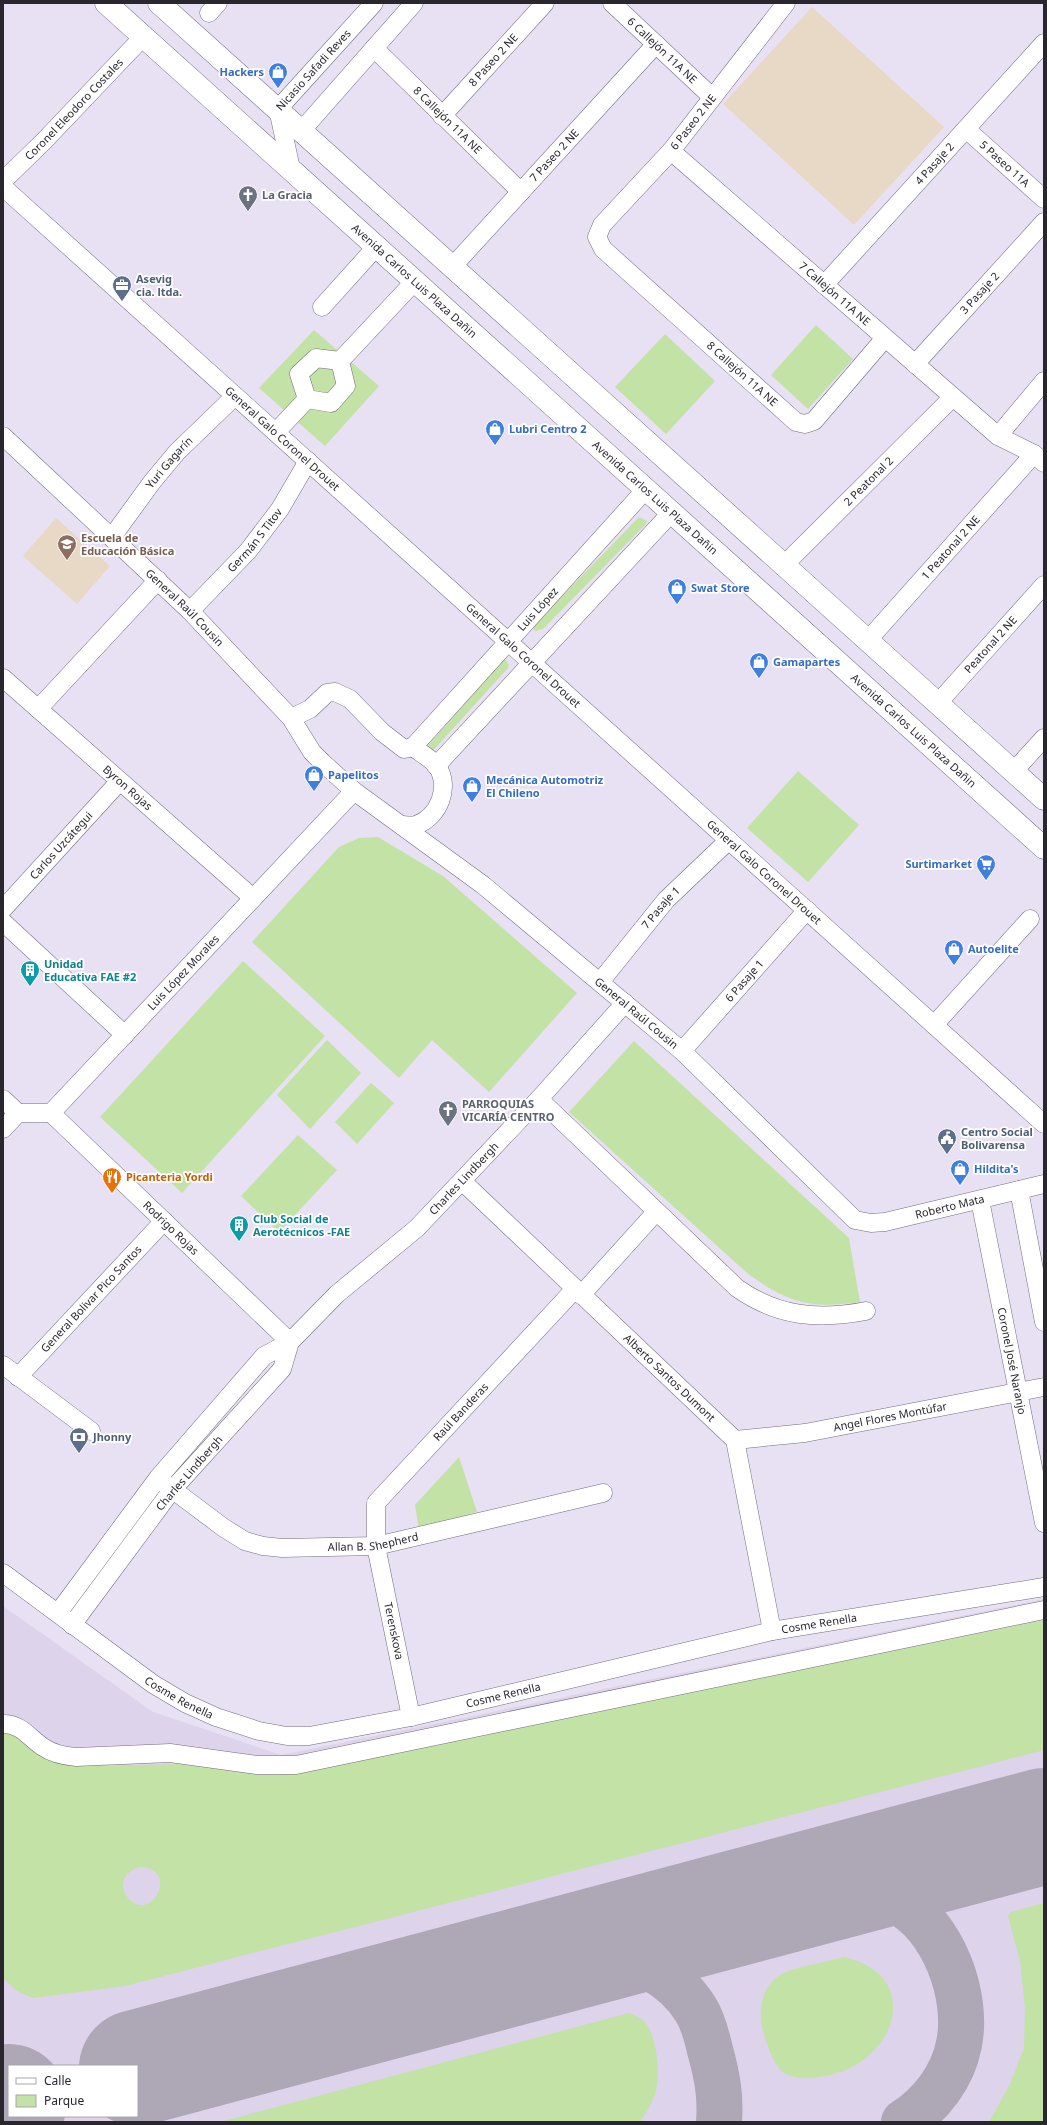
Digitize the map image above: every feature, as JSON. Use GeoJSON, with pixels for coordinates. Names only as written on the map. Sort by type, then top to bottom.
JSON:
{"type":"FeatureCollection","features":[{"type":"Feature","properties":{"kind":"main road","name":"Avenida Carlos Luis Plaza Dañin"},"geometry":{"type":"LineString","coordinates":[[106,3],[647,488],[1044,848]]}},
{"type":"Feature","properties":{"kind":"main road"},"geometry":{"type":"LineString","coordinates":[[159,3],[302,130],[1013,772],[1041,792]]}},
{"type":"Feature","properties":{"kind":"street","name":"Nicasio Safadi Reves"},"geometry":{"type":"LineString","coordinates":[[291,169],[278,109],[374,3]]}},
{"type":"Feature","properties":{"kind":"street"},"geometry":{"type":"LineString","coordinates":[[302,130],[414,3]]}},
{"type":"Feature","properties":{"kind":"street","name":"8 Paseo 2 NE"},"geometry":{"type":"LineString","coordinates":[[442,116],[545,3]]}},
{"type":"Feature","properties":{"kind":"street","name":"6 Callejón 11A NE"},"geometry":{"type":"LineString","coordinates":[[612,3],[712,97]]}},
{"type":"Feature","properties":{"kind":"street","name":"6 Paseo 2 NE"},"geometry":{"type":"LineString","coordinates":[[597,237],[602,225],[671,151],[780,5]]}},
{"type":"Feature","properties":{"kind":"street","name":"Coronel Eleodoro Costales"},"geometry":{"type":"LineString","coordinates":[[3,181],[44,141],[143,37]]}},
{"type":"Feature","properties":{"kind":"street","name":"4 Pasaje 2"},"geometry":{"type":"LineString","coordinates":[[824,285],[1044,43]]}},
{"type":"Feature","properties":{"kind":"street","name":"7 Paseo 2 NE"},"geometry":{"type":"LineString","coordinates":[[453,266],[656,44]]}},
{"type":"Feature","properties":{"kind":"street","name":"8 Callejón 11A NE"},"geometry":{"type":"LineString","coordinates":[[374,48],[521,192]]}},
{"type":"Feature","properties":{"kind":"street","name":"5 Paseo 11A"},"geometry":{"type":"LineString","coordinates":[[966,129],[1044,199]]}},
{"type":"Feature","properties":{"kind":"street","name":"7 Callejón 11A NE"},"geometry":{"type":"LineString","coordinates":[[671,151],[998,436],[1039,459]]}},
{"type":"Feature","properties":{"kind":"street","name":"General Galo Coronel Drouet"},"geometry":{"type":"LineString","coordinates":[[3,187],[1044,1124]]}},
{"type":"Feature","properties":{"kind":"street","name":"3 Pasaje 2"},"geometry":{"type":"LineString","coordinates":[[915,364],[1044,222]]}},
{"type":"Feature","properties":{"kind":"street","name":"8 Callejón 11A NE"},"geometry":{"type":"LineString","coordinates":[[597,237],[603,249],[796,422],[805,424],[814,421],[885,338]]}},
{"type":"Feature","properties":{"kind":"street"},"geometry":{"type":"LineString","coordinates":[[322,307],[377,246]]}},
{"type":"Feature","properties":{"kind":"street"},"geometry":{"type":"LineString","coordinates":[[340,361],[415,281]]}},
{"type":"Feature","properties":{"kind":"street"},"geometry":{"type":"LineString","coordinates":[[307,399],[299,374],[316,358],[340,361]]}},
{"type":"Feature","properties":{"kind":"street"},"geometry":{"type":"LineString","coordinates":[[307,399],[331,403],[346,386],[340,361]]}},
{"type":"Feature","properties":{"kind":"street"},"geometry":{"type":"LineString","coordinates":[[998,436],[1044,381]]}},
{"type":"Feature","properties":{"kind":"street","name":"Yuri Gagarín"},"geometry":{"type":"LineString","coordinates":[[112,538],[152,482],[177,452],[236,396]]}},
{"type":"Feature","properties":{"kind":"street","name":"2 Peatonal 2"},"geometry":{"type":"LineString","coordinates":[[784,565],[953,397]]}},
{"type":"Feature","properties":{"kind":"street"},"geometry":{"type":"LineString","coordinates":[[276,432],[307,399]]}},
{"type":"Feature","properties":{"kind":"street","name":"General Raúl Cousin"},"geometry":{"type":"LineString","coordinates":[[3,436],[190,610],[291,718],[312,752],[354,791],[483,885],[682,1051],[855,1220]]}},
{"type":"Feature","properties":{"kind":"street","name":"1 Peatonal 2 NE"},"geometry":{"type":"LineString","coordinates":[[868,640],[1039,459]]}},
{"type":"Feature","properties":{"kind":"street","name":"Germán S Titov"},"geometry":{"type":"LineString","coordinates":[[190,610],[248,551],[280,509],[308,461]]}},
{"type":"Feature","properties":{"kind":"street","name":"Luis López"},"geometry":{"type":"LineString","coordinates":[[413,747],[647,488]]}},
{"type":"Feature","properties":{"kind":"street"},"geometry":{"type":"LineString","coordinates":[[436,766],[672,512]]}},
{"type":"Feature","properties":{"kind":"street"},"geometry":{"type":"LineString","coordinates":[[38,709],[158,580]]}},
{"type":"Feature","properties":{"kind":"street","name":"Peatonal 2 NE"},"geometry":{"type":"LineString","coordinates":[[937,704],[1044,585]]}},
{"type":"Feature","properties":{"kind":"street","name":"Byron Rojas"},"geometry":{"type":"LineString","coordinates":[[3,678],[119,782],[253,898]]}},
{"type":"Feature","properties":{"kind":"street"},"geometry":{"type":"LineString","coordinates":[[291,718],[310,708],[327,693],[335,692],[350,699],[382,732],[404,749],[413,747],[436,766],[442,777],[442,787],[441,801],[434,813],[415,825],[401,825]]}},
{"type":"Feature","properties":{"kind":"street"},"geometry":{"type":"LineString","coordinates":[[1013,772],[1044,738]]}},
{"type":"Feature","properties":{"kind":"street","name":"Carlos Uzcátegui"},"geometry":{"type":"LineString","coordinates":[[5,904],[119,782]]}},
{"type":"Feature","properties":{"kind":"street","name":"Luis López Morales"},"geometry":{"type":"LineString","coordinates":[[51,1113],[354,791]]}},
{"type":"Feature","properties":{"kind":"street","name":"7 Pasaje 1"},"geometry":{"type":"LineString","coordinates":[[600,982],[666,900],[729,840]]}},
{"type":"Feature","properties":{"kind":"street","name":"6 Pasaje 1"},"geometry":{"type":"LineString","coordinates":[[682,1051],[807,910]]}},
{"type":"Feature","properties":{"kind":"street"},"geometry":{"type":"LineString","coordinates":[[934,1025],[1030,919]]}},
{"type":"Feature","properties":{"kind":"street"},"geometry":{"type":"LineString","coordinates":[[3,922],[125,1035]]}},
{"type":"Feature","properties":{"kind":"street","name":"Charles Lindbergh"},"geometry":{"type":"LineString","coordinates":[[58,1613],[158,1478],[264,1356],[290,1342],[337,1294],[417,1228],[539,1100],[625,1004]]}},
{"type":"Feature","properties":{"kind":"street"},"geometry":{"type":"LineString","coordinates":[[3,1099],[18,1113],[51,1113]]}},
{"type":"Feature","properties":{"kind":"street"},"geometry":{"type":"LineString","coordinates":[[539,1100],[737,1288],[751,1298],[794,1314],[841,1316],[866,1311]]}},
{"type":"Feature","properties":{"kind":"street"},"geometry":{"type":"LineString","coordinates":[[3,1129],[18,1113]]}},
{"type":"Feature","properties":{"kind":"street","name":"Rodrigo Rojas"},"geometry":{"type":"LineString","coordinates":[[51,1113],[290,1342]]}},
{"type":"Feature","properties":{"kind":"street","name":"Alberto Santos Dumont"},"geometry":{"type":"LineString","coordinates":[[462,1181],[736,1440]]}},
{"type":"Feature","properties":{"kind":"street","name":"Roberto Mata"},"geometry":{"type":"LineString","coordinates":[[855,1220],[872,1223],[885,1222],[1044,1184]]}},
{"type":"Feature","properties":{"kind":"street"},"geometry":{"type":"LineString","coordinates":[[1019,1190],[1044,1322]]}},
{"type":"Feature","properties":{"kind":"street","name":"Coronel José Naranjo"},"geometry":{"type":"LineString","coordinates":[[980,1200],[1044,1523]]}},
{"type":"Feature","properties":{"kind":"street","name":"Raúl Banderas"},"geometry":{"type":"LineString","coordinates":[[376,1546],[376,1503],[656,1212]]}},
{"type":"Feature","properties":{"kind":"street","name":"General Bolivar Pico Santos"},"geometry":{"type":"LineString","coordinates":[[18,1377],[164,1221]]}},
{"type":"Feature","properties":{"kind":"street","name":"Charles Lindbergh"},"geometry":{"type":"LineString","coordinates":[[72,1625],[172,1490],[282,1370],[290,1342]]}},
{"type":"Feature","properties":{"kind":"street"},"geometry":{"type":"LineString","coordinates":[[3,1365],[91,1431]]}},
{"type":"Feature","properties":{"kind":"street","name":"Angel Flores Montúfar"},"geometry":{"type":"LineString","coordinates":[[736,1440],[805,1433],[1044,1388]]}},
{"type":"Feature","properties":{"kind":"street"},"geometry":{"type":"LineString","coordinates":[[736,1440],[772,1631]]}},
{"type":"Feature","properties":{"kind":"street","name":"Allan B. Shepherd"},"geometry":{"type":"LineString","coordinates":[[158,1478],[224,1528],[245,1541],[263,1546],[282,1548],[376,1546],[603,1493]]}},
{"type":"Feature","properties":{"kind":"street","name":"Terenskova"},"geometry":{"type":"LineString","coordinates":[[376,1546],[411,1717]]}},
{"type":"Feature","properties":{"kind":"street","name":"Cosme Renella"},"geometry":{"type":"LineString","coordinates":[[3,1573],[153,1684],[185,1703],[216,1717],[259,1731],[287,1736],[309,1736],[411,1717],[772,1631],[1044,1587]]}},
{"type":"Feature","properties":{"kind":"street"},"geometry":{"type":"LineString","coordinates":[[3,1724],[23,1729],[42,1747],[62,1755],[76,1757],[170,1753],[257,1765],[296,1765],[1044,1610]]}},
{"type":"Feature","properties":{"kind":"shaded area"},"geometry":{"type":"Polygon","coordinates":[[[812,7],[944,127],[854,225],[723,104],[812,7]]]}},
{"type":"Feature","properties":{"kind":"shaded area","name":"Escuela de Educación Básica"},"geometry":{"type":"Polygon","coordinates":[[[56,518],[110,566],[77,604],[23,556],[56,518]]]}},
{"type":"Feature","properties":{"kind":"shaded area"},"geometry":{"type":"Polygon","coordinates":[[[1044,1599],[1044,2122],[3,2122],[3,1606],[153,1712],[281,1755],[1044,1599]]]}},
{"type":"Feature","properties":{"kind":"green space"},"geometry":{"type":"Polygon","coordinates":[[[816,325],[853,359],[808,409],[771,375],[816,325]]]}},
{"type":"Feature","properties":{"kind":"green space"},"geometry":{"type":"Polygon","coordinates":[[[314,330],[379,386],[325,446],[259,388],[314,330]]]}},
{"type":"Feature","properties":{"kind":"green space"},"geometry":{"type":"Polygon","coordinates":[[[665,334],[715,381],[666,434],[615,387],[665,334]]]}},
{"type":"Feature","properties":{"kind":"green space"},"geometry":{"type":"Polygon","coordinates":[[[639,517],[647,521],[646,524],[543,629],[535,631],[533,628],[536,623],[639,517]]]}},
{"type":"Feature","properties":{"kind":"green space"},"geometry":{"type":"Polygon","coordinates":[[[505,659],[509,665],[508,668],[429,755],[423,751],[503,660],[505,659]]]}},
{"type":"Feature","properties":{"kind":"green space"},"geometry":{"type":"Polygon","coordinates":[[[798,771],[859,825],[808,882],[747,828],[798,771]]]}},
{"type":"Feature","properties":{"kind":"green space"},"geometry":{"type":"Polygon","coordinates":[[[378,837],[443,876],[577,993],[489,1092],[432,1040],[399,1078],[252,942],[339,847],[359,838],[378,837]]]}},
{"type":"Feature","properties":{"kind":"green space"},"geometry":{"type":"Polygon","coordinates":[[[243,961],[325,1036],[182,1193],[100,1117],[243,961]]]}},
{"type":"Feature","properties":{"kind":"green space"},"geometry":{"type":"Polygon","coordinates":[[[327,1040],[361,1073],[310,1129],[277,1095],[327,1040]]]}},
{"type":"Feature","properties":{"kind":"green space"},"geometry":{"type":"Polygon","coordinates":[[[634,1041],[849,1238],[860,1302],[827,1305],[813,1304],[788,1297],[762,1283],[747,1273],[569,1112],[634,1041]]]}},
{"type":"Feature","properties":{"kind":"green space"},"geometry":{"type":"Polygon","coordinates":[[[371,1083],[394,1103],[357,1144],[335,1122],[371,1083]]]}},
{"type":"Feature","properties":{"kind":"green space"},"geometry":{"type":"Polygon","coordinates":[[[298,1135],[337,1170],[279,1232],[241,1196],[298,1135]]]}},
{"type":"Feature","properties":{"kind":"green space"},"geometry":{"type":"Polygon","coordinates":[[[459,1457],[477,1512],[419,1530],[415,1505],[459,1457]]]}},
{"type":"Feature","properties":{"kind":"green space"},"geometry":{"type":"Polygon","coordinates":[[[1044,1620],[1044,1750],[125,1986],[33,1998],[17,1991],[3,1978],[3,1731],[8,1731],[80,1766],[186,1764],[259,1775],[292,1774],[1044,1620]],[[139,1867],[126,1875],[123,1889],[128,1898],[137,1904],[146,1905],[153,1900],[158,1893],[160,1884],[158,1876],[152,1869],[139,1867]]]}},
{"type":"Feature","properties":{"kind":"green space"},"geometry":{"type":"Polygon","coordinates":[[[1044,1903],[1044,2122],[989,2122],[1010,2084],[1024,2048],[1025,2008],[1020,1961],[1008,1916],[1011,1912],[1044,1903]]]}},
{"type":"Feature","properties":{"kind":"green space"},"geometry":{"type":"Polygon","coordinates":[[[844,1957],[870,1968],[886,1983],[893,2002],[891,2022],[882,2041],[866,2058],[845,2070],[811,2078],[798,2078],[790,2076],[778,2067],[762,2029],[761,2012],[764,1994],[774,1980],[788,1971],[844,1957]]]}},
{"type":"Feature","properties":{"kind":"green space"},"geometry":{"type":"Polygon","coordinates":[[[629,2013],[641,2019],[647,2025],[656,2049],[658,2069],[657,2087],[648,2109],[640,2122],[220,2122],[629,2013]]]}},
{"type":"Feature","properties":{"kind":"taxiway"},"geometry":{"type":"LineString","coordinates":[[815,1887],[857,1889],[888,1897],[898,1902],[914,1913],[928,1927],[940,1944],[949,1964],[956,1984],[960,2005],[961,2025],[956,2056],[946,2078],[932,2098],[904,2122]]}},
{"type":"Feature","properties":{"kind":"taxiway"},"geometry":{"type":"LineString","coordinates":[[557,1956],[582,1952],[605,1953],[621,1956],[636,1961],[664,1976],[687,1997],[701,2019],[715,2068],[718,2086],[719,2122]]}},
{"type":"Feature","properties":{"kind":"taxiway"},"geometry":{"type":"LineString","coordinates":[[3,2075],[8,2078]]}},
{"type":"Feature","properties":{"kind":"runway"},"geometry":{"type":"LineString","coordinates":[[138,2068],[1044,1826]]}},
{"type":"Feature","properties":{"kind":"runway"},"geometry":{"type":"LineString","coordinates":[[3,2103],[8,2102]]}},
{"type":"Feature","properties":{"kind":"place","name":"Hackers"},"geometry":{"type":"Point","coordinates":[278,89]}},
{"type":"Feature","properties":{"kind":"place","name":"La Gracia"},"geometry":{"type":"Point","coordinates":[248,212]}},
{"type":"Feature","properties":{"kind":"place","name":"Asevig cia. ltda."},"geometry":{"type":"Point","coordinates":[122,302]}},
{"type":"Feature","properties":{"kind":"place","name":"Lubri Centro 2"},"geometry":{"type":"Point","coordinates":[495,446]}},
{"type":"Feature","properties":{"kind":"place","name":"Escuela de Educación Básica"},"geometry":{"type":"Point","coordinates":[67,561]}},
{"type":"Feature","properties":{"kind":"place","name":"Swat Store"},"geometry":{"type":"Point","coordinates":[677,605]}},
{"type":"Feature","properties":{"kind":"place","name":"Gamapartes"},"geometry":{"type":"Point","coordinates":[759,679]}},
{"type":"Feature","properties":{"kind":"place","name":"Papelitos"},"geometry":{"type":"Point","coordinates":[314,792]}},
{"type":"Feature","properties":{"kind":"place","name":"Mecánica Automotriz El Chileno"},"geometry":{"type":"Point","coordinates":[472,803]}},
{"type":"Feature","properties":{"kind":"place","name":"Surtimarket"},"geometry":{"type":"Point","coordinates":[986,881]}},
{"type":"Feature","properties":{"kind":"place","name":"Autoelite"},"geometry":{"type":"Point","coordinates":[954,966]}},
{"type":"Feature","properties":{"kind":"place","name":"Unidad Educativa FAE #2"},"geometry":{"type":"Point","coordinates":[30,987]}},
{"type":"Feature","properties":{"kind":"place","name":"PARROQUIAS VICARÍA CENTRO"},"geometry":{"type":"Point","coordinates":[448,1127]}},
{"type":"Feature","properties":{"kind":"place","name":"Centro Social Bolivarensa"},"geometry":{"type":"Point","coordinates":[947,1155]}},
{"type":"Feature","properties":{"kind":"place","name":"Hildita's"},"geometry":{"type":"Point","coordinates":[960,1186]}},
{"type":"Feature","properties":{"kind":"place","name":"Picanteria Yordi"},"geometry":{"type":"Point","coordinates":[112,1194]}},
{"type":"Feature","properties":{"kind":"place","name":"Club Social de Aerotécnicos -FAE"},"geometry":{"type":"Point","coordinates":[239,1242]}},
{"type":"Feature","properties":{"kind":"place","name":"Jhonny"},"geometry":{"type":"Point","coordinates":[79,1454]}}]}
